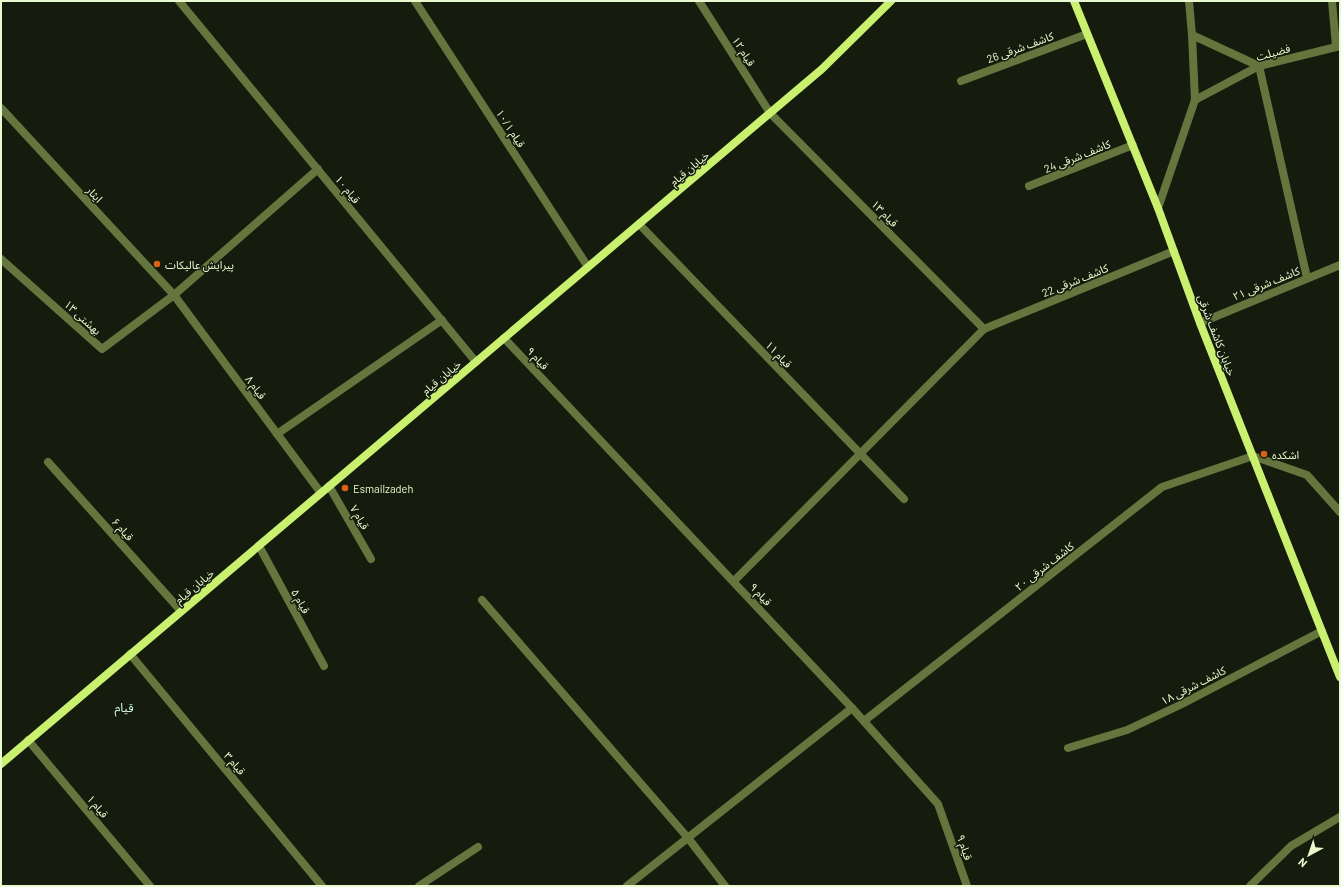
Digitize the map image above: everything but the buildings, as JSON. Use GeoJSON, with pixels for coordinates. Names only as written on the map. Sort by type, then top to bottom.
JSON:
{"type":"FeatureCollection","features":[{"type":"Feature","properties":{"kind":"main road","name":"خیابان قیام"},"geometry":{"type":"LineString","coordinates":[[1,764],[822,69],[891,1]]}},
{"type":"Feature","properties":{"kind":"main road","name":"خیابان کاشف شرقی"},"geometry":{"type":"LineString","coordinates":[[1074,1],[1158,208],[1200,323],[1340,677]]}},
{"type":"Feature","properties":{"kind":"street","name":"قیام ۱۰"},"geometry":{"type":"LineString","coordinates":[[179,1],[476,362]]}},
{"type":"Feature","properties":{"kind":"street","name":"قیام ۱۰/۱"},"geometry":{"type":"LineString","coordinates":[[415,1],[588,267]]}},
{"type":"Feature","properties":{"kind":"street","name":"قیام ۱۲"},"geometry":{"type":"LineString","coordinates":[[699,1],[770,113]]}},
{"type":"Feature","properties":{"kind":"street"},"geometry":{"type":"LineString","coordinates":[[1158,208],[1195,100],[1189,1]]}},
{"type":"Feature","properties":{"kind":"street"},"geometry":{"type":"LineString","coordinates":[[1332,1],[1338,46]]}},
{"type":"Feature","properties":{"kind":"street","name":"کاشف شرقی 26"},"geometry":{"type":"LineString","coordinates":[[961,81],[1088,34]]}},
{"type":"Feature","properties":{"kind":"street"},"geometry":{"type":"LineString","coordinates":[[1192,35],[1259,66],[1307,278]]}},
{"type":"Feature","properties":{"kind":"street","name":"فضیلت"},"geometry":{"type":"LineString","coordinates":[[1195,100],[1259,66],[1338,46]]}},
{"type":"Feature","properties":{"kind":"street","name":"ایثار"},"geometry":{"type":"LineString","coordinates":[[1,108],[174,295]]}},
{"type":"Feature","properties":{"kind":"street","name":"قیام ۱۳"},"geometry":{"type":"LineString","coordinates":[[770,113],[984,329]]}},
{"type":"Feature","properties":{"kind":"street","name":"کاشف شرقی 24"},"geometry":{"type":"LineString","coordinates":[[1030,186],[1133,146]]}},
{"type":"Feature","properties":{"kind":"street"},"geometry":{"type":"LineString","coordinates":[[174,295],[318,169]]}},
{"type":"Feature","properties":{"kind":"street","name":"قیام ۱۱"},"geometry":{"type":"LineString","coordinates":[[639,224],[904,499]]}},
{"type":"Feature","properties":{"kind":"street","name":"کاشف شرقی 22"},"geometry":{"type":"LineString","coordinates":[[984,329],[1174,251]]}},
{"type":"Feature","properties":{"kind":"street","name":"بهشتی ۱۳"},"geometry":{"type":"LineString","coordinates":[[1,259],[102,348],[174,295]]}},
{"type":"Feature","properties":{"kind":"street","name":"کاشف شرقی ۲۱"},"geometry":{"type":"LineString","coordinates":[[1200,323],[1340,265]]}},
{"type":"Feature","properties":{"kind":"street","name":"قیام ۸"},"geometry":{"type":"LineString","coordinates":[[174,295],[321,493]]}},
{"type":"Feature","properties":{"kind":"street"},"geometry":{"type":"LineString","coordinates":[[277,434],[442,320]]}},
{"type":"Feature","properties":{"kind":"street"},"geometry":{"type":"LineString","coordinates":[[734,581],[984,329]]}},
{"type":"Feature","properties":{"kind":"street","name":"قیام ۹"},"geometry":{"type":"LineString","coordinates":[[504,338],[734,581],[864,721],[938,804],[967,886]]}},
{"type":"Feature","properties":{"kind":"street"},"geometry":{"type":"LineString","coordinates":[[1253,456],[1307,475],[1340,512]]}},
{"type":"Feature","properties":{"kind":"street","name":"کاشف شرقی ۲۰"},"geometry":{"type":"LineString","coordinates":[[864,721],[1162,487],[1253,456]]}},
{"type":"Feature","properties":{"kind":"street","name":"قیام ۶"},"geometry":{"type":"LineString","coordinates":[[48,462],[181,612]]}},
{"type":"Feature","properties":{"kind":"street","name":"قیام ۷"},"geometry":{"type":"LineString","coordinates":[[329,486],[372,559]]}},
{"type":"Feature","properties":{"kind":"street","name":"قیام ۵"},"geometry":{"type":"LineString","coordinates":[[259,546],[324,666]]}},
{"type":"Feature","properties":{"kind":"street"},"geometry":{"type":"LineString","coordinates":[[482,600],[688,838],[725,886]]}},
{"type":"Feature","properties":{"kind":"street","name":"کاشف شرقی ۱۸"},"geometry":{"type":"LineString","coordinates":[[1068,748],[1127,730],[1182,704],[1322,631]]}},
{"type":"Feature","properties":{"kind":"street","name":"قیام ۳"},"geometry":{"type":"LineString","coordinates":[[130,654],[322,886]]}},
{"type":"Feature","properties":{"kind":"street"},"geometry":{"type":"LineString","coordinates":[[627,886],[852,708]]}},
{"type":"Feature","properties":{"kind":"street","name":"قیام ۱"},"geometry":{"type":"LineString","coordinates":[[28,740],[150,886]]}},
{"type":"Feature","properties":{"kind":"street"},"geometry":{"type":"LineString","coordinates":[[1250,886],[1291,846],[1340,817]]}},
{"type":"Feature","properties":{"kind":"street"},"geometry":{"type":"LineString","coordinates":[[419,886],[478,847]]}},
{"type":"Feature","properties":{"kind":"place","name":"پیرایش عالیکات"},"geometry":{"type":"Point","coordinates":[157,264]}},
{"type":"Feature","properties":{"kind":"place","name":"اشکده"},"geometry":{"type":"Point","coordinates":[1264,454]}},
{"type":"Feature","properties":{"kind":"place","name":"Esmailzadeh"},"geometry":{"type":"Point","coordinates":[345,488]}},
{"type":"Feature","properties":{"kind":"district","name":"قیام"},"geometry":{"type":"Point","coordinates":[124,707]}}]}
